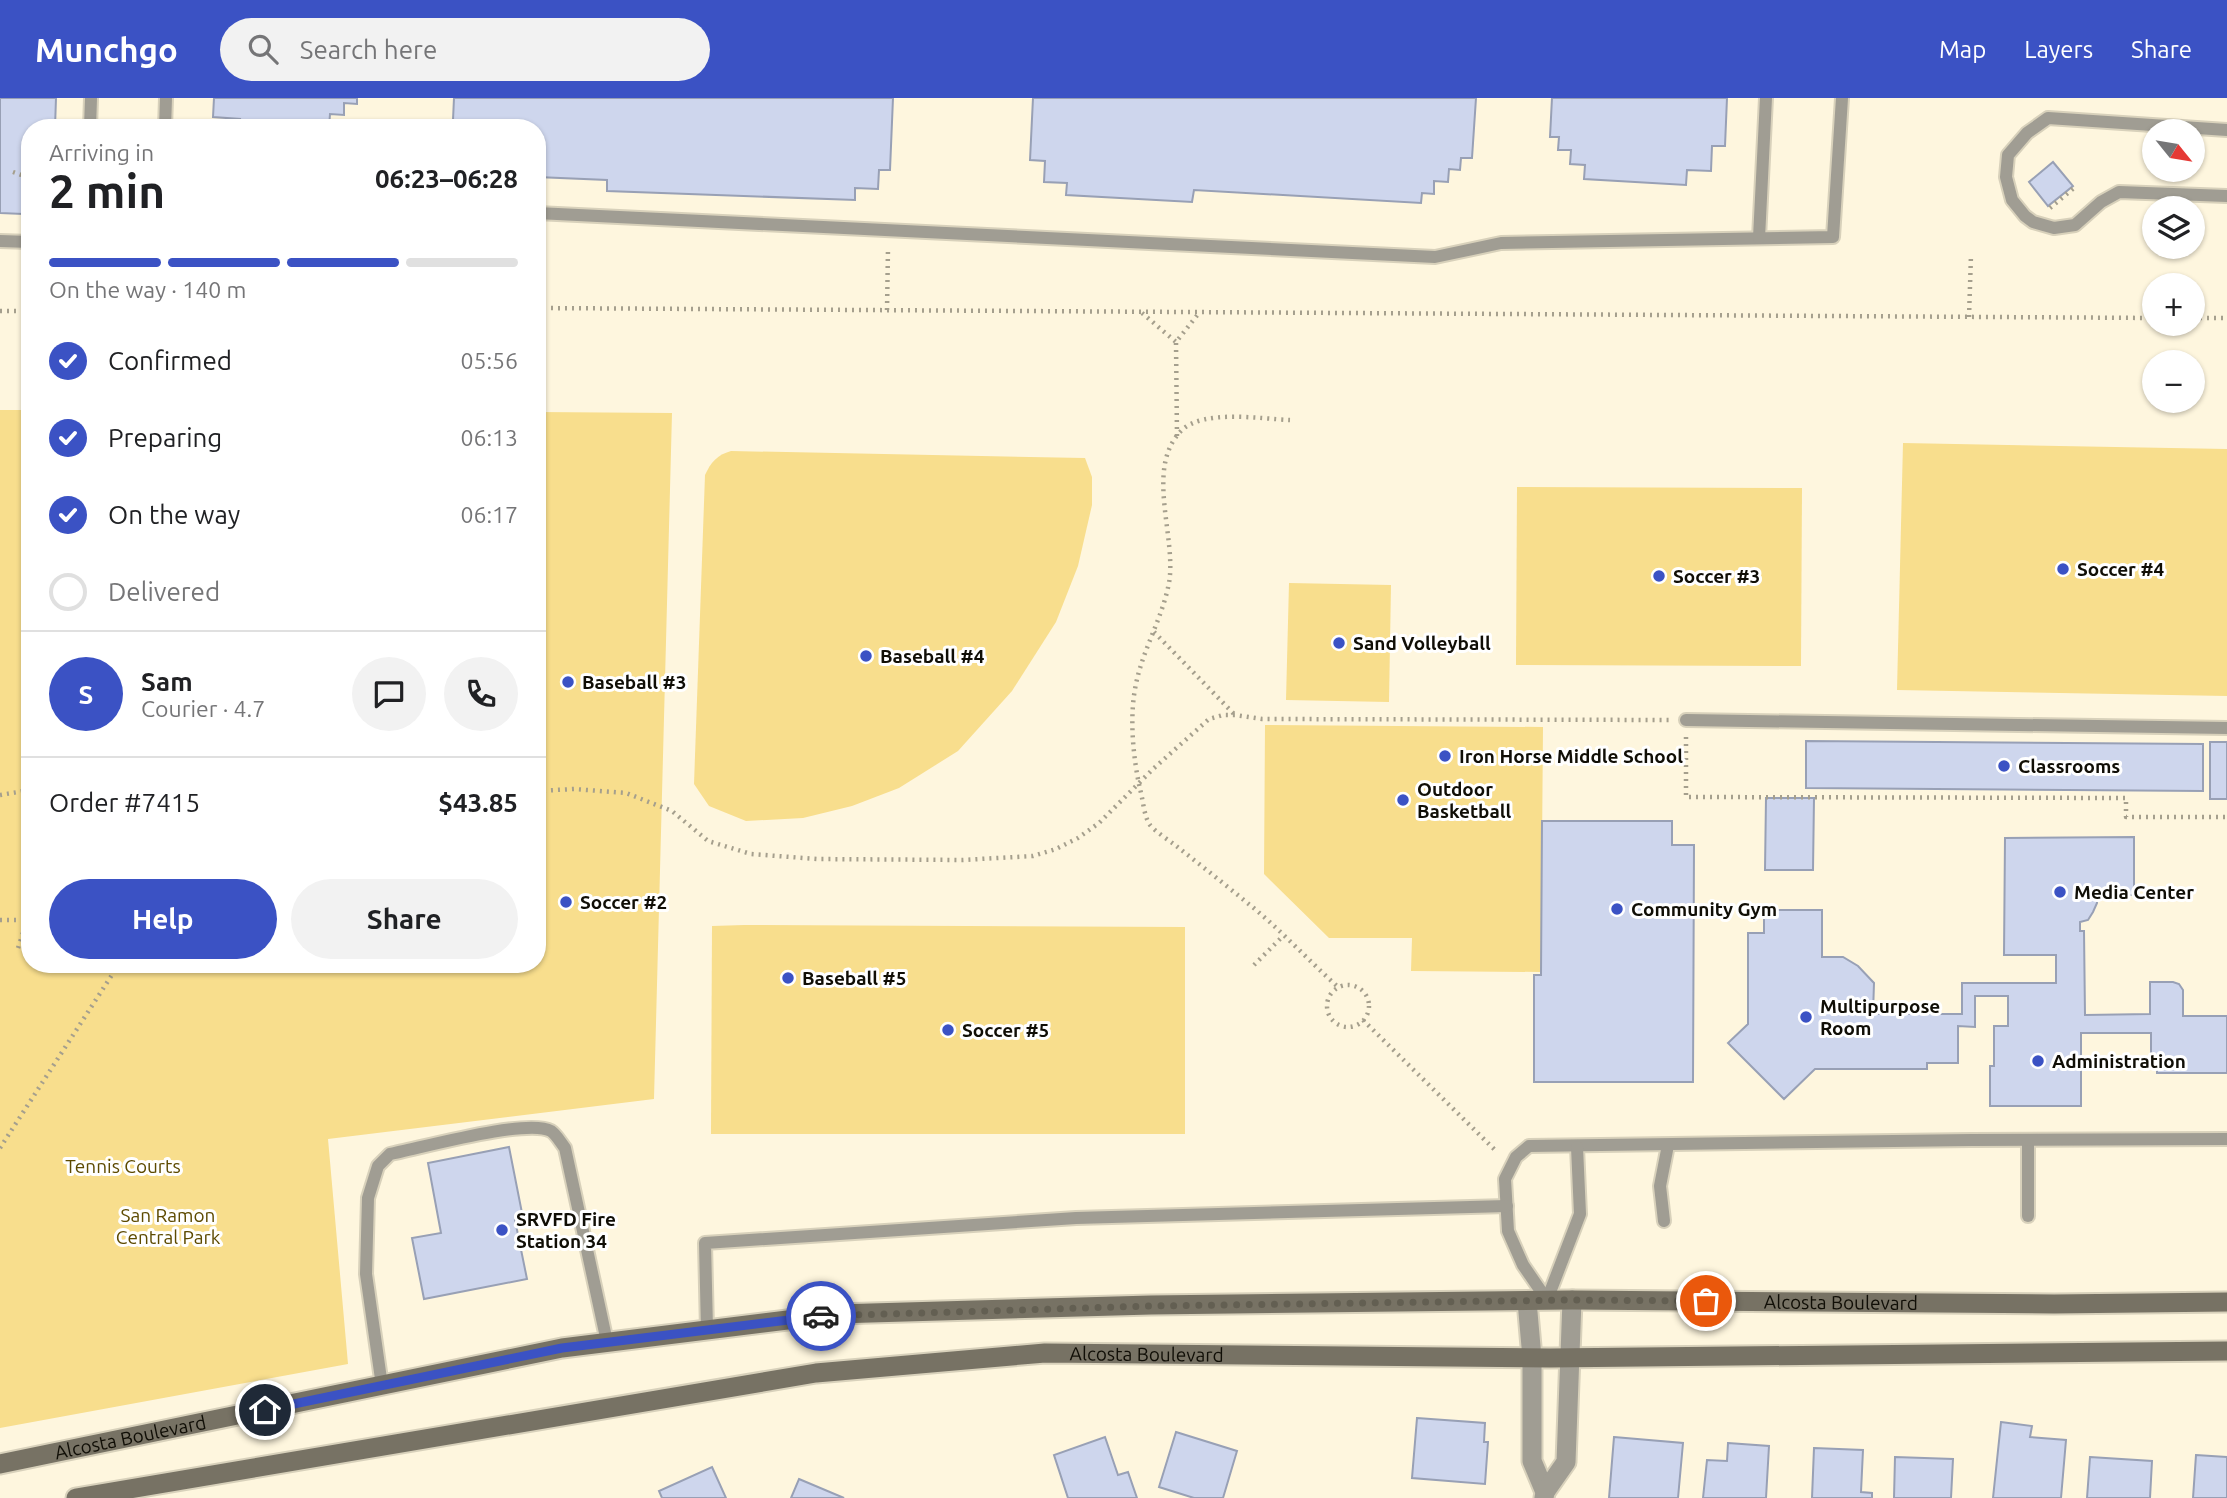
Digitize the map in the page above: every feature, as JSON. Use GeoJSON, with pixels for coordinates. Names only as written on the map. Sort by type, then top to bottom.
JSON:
{"type":"FeatureCollection","features":[{"type":"Feature","properties":{"kind":"main road","name":"Alcosta Boulevard"},"geometry":{"type":"LineString","coordinates":[[0,1464],[562,1348],[836,1314],[1537,1300],[2054,1304],[2227,1302]]}},
{"type":"Feature","properties":{"kind":"main road","name":"Alcosta Boulevard"},"geometry":{"type":"LineString","coordinates":[[76,1498],[816,1373],[1045,1353],[1572,1358],[2227,1351]]}},
{"type":"Feature","properties":{"kind":"street"},"geometry":{"type":"LineString","coordinates":[[1537,1300],[1532,1358],[1532,1461],[1545,1495]]}},
{"type":"Feature","properties":{"kind":"street"},"geometry":{"type":"LineString","coordinates":[[1545,1495],[1566,1462],[1572,1358],[1572,1300]]}},
{"type":"Feature","properties":{"kind":"lane"},"geometry":{"type":"LineString","coordinates":[[90,119],[91,98]]}},
{"type":"Feature","properties":{"kind":"lane"},"geometry":{"type":"LineString","coordinates":[[165,119],[166,98]]}},
{"type":"Feature","properties":{"kind":"lane"},"geometry":{"type":"LineString","coordinates":[[1759,238],[1766,98]]}},
{"type":"Feature","properties":{"kind":"lane"},"geometry":{"type":"LineString","coordinates":[[546,213],[1435,257],[1501,243],[1833,237],[1842,98]]}},
{"type":"Feature","properties":{"kind":"lane"},"geometry":{"type":"LineString","coordinates":[[2227,130],[2048,118],[2027,133],[2008,155],[2006,177],[2011,200],[2025,216],[2034,222],[2054,228],[2075,225],[2101,202],[2119,192],[2227,196]]}},
{"type":"Feature","properties":{"kind":"lane"},"geometry":{"type":"LineString","coordinates":[[0,241],[21,242]]}},
{"type":"Feature","properties":{"kind":"lane"},"geometry":{"type":"LineString","coordinates":[[1686,720],[2227,728]]}},
{"type":"Feature","properties":{"kind":"lane"},"geometry":{"type":"LineString","coordinates":[[382,1386],[366,1274],[368,1198],[379,1166],[390,1154],[511,1129],[534,1127],[552,1132],[565,1148],[607,1342]]}},
{"type":"Feature","properties":{"kind":"lane"},"geometry":{"type":"LineString","coordinates":[[1537,1300],[1508,1231],[1505,1179],[1516,1157],[1529,1146],[2227,1139]]}},
{"type":"Feature","properties":{"kind":"lane"},"geometry":{"type":"LineString","coordinates":[[2028,1140],[2028,1216]]}},
{"type":"Feature","properties":{"kind":"lane"},"geometry":{"type":"LineString","coordinates":[[1664,1221],[1660,1186],[1668,1145]]}},
{"type":"Feature","properties":{"kind":"lane"},"geometry":{"type":"LineString","coordinates":[[1537,1300],[1580,1214],[1577,1147]]}},
{"type":"Feature","properties":{"kind":"lane"},"geometry":{"type":"LineString","coordinates":[[707,1330],[705,1243],[1076,1218],[1507,1206]]}},
{"type":"Feature","properties":{"kind":"path"},"geometry":{"type":"LineString","coordinates":[[13,172],[21,175]]}},
{"type":"Feature","properties":{"kind":"path"},"geometry":{"type":"LineString","coordinates":[[2045,212],[2074,188]]}},
{"type":"Feature","properties":{"kind":"path"},"geometry":{"type":"LineString","coordinates":[[887,310],[888,229]]}},
{"type":"Feature","properties":{"kind":"path"},"geometry":{"type":"LineString","coordinates":[[1969,317],[1971,255]]}},
{"type":"Feature","properties":{"kind":"path"},"geometry":{"type":"LineString","coordinates":[[546,309],[2142,318]]}},
{"type":"Feature","properties":{"kind":"path"},"geometry":{"type":"LineString","coordinates":[[0,311],[21,312]]}},
{"type":"Feature","properties":{"kind":"path"},"geometry":{"type":"LineString","coordinates":[[1140,312],[1176,342]]}},
{"type":"Feature","properties":{"kind":"path"},"geometry":{"type":"LineString","coordinates":[[1177,437],[1176,342],[1199,313]]}},
{"type":"Feature","properties":{"kind":"path"},"geometry":{"type":"LineString","coordinates":[[2205,318],[2227,318]]}},
{"type":"Feature","properties":{"kind":"path"},"geometry":{"type":"LineString","coordinates":[[1290,420],[1228,417],[1198,420],[1183,429],[1170,446],[1165,464],[1164,493],[1171,559],[1169,583],[1136,684],[1133,714],[1139,783],[1149,824],[1251,906],[1338,988]]}},
{"type":"Feature","properties":{"kind":"path"},"geometry":{"type":"LineString","coordinates":[[1154,632],[1235,715]]}},
{"type":"Feature","properties":{"kind":"path"},"geometry":{"type":"LineString","coordinates":[[546,791],[574,789],[625,793],[672,811],[708,841],[751,854],[817,859],[962,860],[1032,856],[1056,849],[1099,823],[1209,719],[1223,715],[1275,720],[1686,720],[1686,797],[2126,798],[2126,817],[2227,817]]}},
{"type":"Feature","properties":{"kind":"path"},"geometry":{"type":"LineString","coordinates":[[0,795],[21,792]]}},
{"type":"Feature","properties":{"kind":"path"},"geometry":{"type":"LineString","coordinates":[[0,920],[21,921]]}},
{"type":"Feature","properties":{"kind":"path"},"geometry":{"type":"LineString","coordinates":[[1254,965],[1283,936]]}},
{"type":"Feature","properties":{"kind":"path"},"geometry":{"type":"LineString","coordinates":[[18,948],[21,939]]}},
{"type":"Feature","properties":{"kind":"path"},"geometry":{"type":"LineString","coordinates":[[0,1148],[113,973]]}},
{"type":"Feature","properties":{"kind":"path"},"geometry":{"type":"LineString","coordinates":[[1346,984],[1354,985],[1365,993],[1369,1007],[1363,1020],[1352,1027],[1345,1027],[1333,1021],[1327,1009],[1327,1002],[1338,988],[1346,984]]}},
{"type":"Feature","properties":{"kind":"path"},"geometry":{"type":"LineString","coordinates":[[1363,1020],[1511,1166]]}},
{"type":"Feature","properties":{"kind":"green space","name":"San Ramon Central Park"},"geometry":{"type":"Polygon","coordinates":[[[0,410],[21,410],[21,973],[546,973],[546,412],[672,413],[654,1099],[328,1139],[348,1364],[0,1428],[0,410]]]}},
{"type":"Feature","properties":{"kind":"green space","name":"Soccer #4"},"geometry":{"type":"Polygon","coordinates":[[[1903,443],[2227,449],[2227,696],[1897,690],[1903,443]]]}},
{"type":"Feature","properties":{"kind":"green space","name":"Baseball #4"},"geometry":{"type":"Polygon","coordinates":[[[731,451],[1085,458],[1092,477],[1092,505],[1078,566],[1056,622],[1012,691],[958,751],[899,788],[852,806],[803,818],[746,821],[709,806],[694,784],[705,475],[715,460],[731,451]]]}},
{"type":"Feature","properties":{"kind":"green space","name":"Soccer #3"},"geometry":{"type":"Polygon","coordinates":[[[1517,487],[1802,488],[1801,666],[1516,665],[1517,487]]]}},
{"type":"Feature","properties":{"kind":"green space","name":"Sand Volleyball"},"geometry":{"type":"Polygon","coordinates":[[[1289,583],[1391,585],[1389,702],[1286,700],[1289,583]]]}},
{"type":"Feature","properties":{"kind":"green space","name":"Outdoor Basketball"},"geometry":{"type":"Polygon","coordinates":[[[1265,725],[1543,727],[1541,972],[1411,971],[1412,938],[1329,938],[1264,874],[1265,725]]]}},
{"type":"Feature","properties":{"kind":"green space","name":"Soccer #5"},"geometry":{"type":"Polygon","coordinates":[[[712,926],[1185,927],[1185,1134],[711,1134],[712,926]]]}},
{"type":"Feature","properties":{"kind":"building"},"geometry":{"type":"Polygon","coordinates":[[[0,98],[56,98],[55,119],[21,119],[21,214],[0,213],[0,98]]]}},
{"type":"Feature","properties":{"kind":"building"},"geometry":{"type":"Polygon","coordinates":[[[214,98],[357,98],[357,104],[344,103],[344,115],[330,114],[330,119],[213,117],[214,98]]]}},
{"type":"Feature","properties":{"kind":"building"},"geometry":{"type":"Polygon","coordinates":[[[454,98],[893,98],[890,170],[879,170],[878,189],[855,188],[855,200],[607,191],[607,180],[546,177],[546,119],[453,119],[454,98]]]}},
{"type":"Feature","properties":{"kind":"building"},"geometry":{"type":"Polygon","coordinates":[[[1033,98],[1476,98],[1472,158],[1461,158],[1460,170],[1449,169],[1448,182],[1434,181],[1434,194],[1422,193],[1421,203],[1194,190],[1192,202],[1066,195],[1067,183],[1044,182],[1045,161],[1030,160],[1033,98]]]}},
{"type":"Feature","properties":{"kind":"building"},"geometry":{"type":"Polygon","coordinates":[[[1552,98],[1727,98],[1725,146],[1712,146],[1711,171],[1687,170],[1686,185],[1584,179],[1585,165],[1570,164],[1571,150],[1558,150],[1559,137],[1550,137],[1552,98]]]}},
{"type":"Feature","properties":{"kind":"building"},"geometry":{"type":"Polygon","coordinates":[[[2053,162],[2073,186],[2048,206],[2029,182],[2053,162]]]}},
{"type":"Feature","properties":{"kind":"building","name":"Classrooms"},"geometry":{"type":"Polygon","coordinates":[[[1806,741],[2203,744],[2203,791],[1806,788],[1806,741]]]}},
{"type":"Feature","properties":{"kind":"building"},"geometry":{"type":"Polygon","coordinates":[[[2210,742],[2227,742],[2227,799],[2210,799],[2210,742]]]}},
{"type":"Feature","properties":{"kind":"building"},"geometry":{"type":"Polygon","coordinates":[[[1766,798],[1814,798],[1813,870],[1765,870],[1766,798]]]}},
{"type":"Feature","properties":{"kind":"building","name":"Community Gym"},"geometry":{"type":"Polygon","coordinates":[[[1542,821],[1672,821],[1672,845],[1694,845],[1693,1082],[1534,1082],[1534,975],[1541,975],[1542,821]]]}},
{"type":"Feature","properties":{"kind":"building"},"geometry":{"type":"Polygon","coordinates":[[[2134,837],[2134,895],[2097,895],[2097,903],[2088,920],[2080,922],[2080,931],[2084,931],[2085,1015],[2150,1014],[2150,982],[2179,984],[2183,990],[2183,1016],[2227,1016],[2227,1073],[2157,1073],[2157,1060],[2151,1060],[2151,1033],[2081,1033],[2081,1106],[1990,1106],[1994,1026],[2008,1026],[2008,996],[1975,996],[1975,1027],[1958,1026],[1958,1063],[1927,1063],[1927,1069],[1815,1069],[1784,1099],[1728,1043],[1748,1024],[1748,933],[1764,933],[1764,910],[1822,910],[1822,957],[1843,957],[1858,966],[1874,983],[1873,1014],[1962,1014],[1962,983],[2056,983],[2056,955],[2004,955],[2005,838],[2134,837]]]}},
{"type":"Feature","properties":{"kind":"building"},"geometry":{"type":"Polygon","coordinates":[[[509,1147],[523,1218],[515,1220],[527,1279],[424,1299],[412,1238],[441,1233],[428,1163],[509,1147]]]}},
{"type":"Feature","properties":{"kind":"building"},"geometry":{"type":"Polygon","coordinates":[[[1417,1418],[1485,1423],[1484,1442],[1488,1442],[1485,1484],[1412,1478],[1417,1418]]]}},
{"type":"Feature","properties":{"kind":"building"},"geometry":{"type":"Polygon","coordinates":[[[2001,1422],[2032,1426],[2030,1437],[2066,1440],[2061,1498],[1993,1498],[2001,1422]]]}},
{"type":"Feature","properties":{"kind":"building"},"geometry":{"type":"Polygon","coordinates":[[[1176,1432],[1237,1451],[1223,1498],[1194,1498],[1159,1487],[1176,1432]]]}},
{"type":"Feature","properties":{"kind":"building"},"geometry":{"type":"Polygon","coordinates":[[[1105,1437],[1118,1475],[1128,1472],[1137,1498],[1068,1498],[1054,1455],[1105,1437]]]}},
{"type":"Feature","properties":{"kind":"building"},"geometry":{"type":"Polygon","coordinates":[[[1614,1437],[1683,1443],[1678,1498],[1609,1498],[1614,1437]]]}},
{"type":"Feature","properties":{"kind":"building"},"geometry":{"type":"Polygon","coordinates":[[[1728,1443],[1769,1446],[1766,1498],[1703,1498],[1707,1460],[1727,1461],[1728,1443]]]}},
{"type":"Feature","properties":{"kind":"building"},"geometry":{"type":"Polygon","coordinates":[[[1814,1448],[1863,1450],[1861,1492],[1872,1493],[1872,1498],[1812,1498],[1814,1448]]]}},
{"type":"Feature","properties":{"kind":"building"},"geometry":{"type":"Polygon","coordinates":[[[2196,1455],[2227,1457],[2227,1498],[2193,1498],[2196,1455]]]}},
{"type":"Feature","properties":{"kind":"building"},"geometry":{"type":"Polygon","coordinates":[[[1895,1457],[1953,1459],[1951,1498],[1894,1498],[1895,1457]]]}},
{"type":"Feature","properties":{"kind":"building"},"geometry":{"type":"Polygon","coordinates":[[[2090,1457],[2152,1461],[2150,1498],[2087,1498],[2090,1457]]]}},
{"type":"Feature","properties":{"kind":"building"},"geometry":{"type":"Polygon","coordinates":[[[712,1467],[726,1498],[662,1498],[659,1491],[712,1467]]]}},
{"type":"Feature","properties":{"kind":"building"},"geometry":{"type":"Polygon","coordinates":[[[799,1479],[844,1498],[791,1498],[799,1479]]]}},
{"type":"Feature","properties":{"kind":"way so far"},"geometry":{"type":"LineString","coordinates":[[821,1316],[1151,1306],[1572,1300],[1706,1301]]}},
{"type":"Feature","properties":{"kind":"place","name":"Soccer #4"},"geometry":{"type":"Point","coordinates":[2063,569]}},
{"type":"Feature","properties":{"kind":"place","name":"Soccer #3"},"geometry":{"type":"Point","coordinates":[1659,576]}},
{"type":"Feature","properties":{"kind":"place","name":"Sand Volleyball"},"geometry":{"type":"Point","coordinates":[1339,643]}},
{"type":"Feature","properties":{"kind":"place","name":"Baseball #4"},"geometry":{"type":"Point","coordinates":[866,656]}},
{"type":"Feature","properties":{"kind":"place","name":"Baseball #3"},"geometry":{"type":"Point","coordinates":[568,682]}},
{"type":"Feature","properties":{"kind":"place","name":"Iron Horse Middle School"},"geometry":{"type":"Point","coordinates":[1445,756]}},
{"type":"Feature","properties":{"kind":"place","name":"Classrooms"},"geometry":{"type":"Point","coordinates":[2004,766]}},
{"type":"Feature","properties":{"kind":"place","name":"Outdoor Basketball"},"geometry":{"type":"Point","coordinates":[1403,800]}},
{"type":"Feature","properties":{"kind":"place","name":"Media Center"},"geometry":{"type":"Point","coordinates":[2060,892]}},
{"type":"Feature","properties":{"kind":"place","name":"Soccer #2"},"geometry":{"type":"Point","coordinates":[566,902]}},
{"type":"Feature","properties":{"kind":"place","name":"Community Gym"},"geometry":{"type":"Point","coordinates":[1617,909]}},
{"type":"Feature","properties":{"kind":"place","name":"Baseball #5"},"geometry":{"type":"Point","coordinates":[788,978]}},
{"type":"Feature","properties":{"kind":"place","name":"Multipurpose Room"},"geometry":{"type":"Point","coordinates":[1806,1017]}},
{"type":"Feature","properties":{"kind":"place","name":"Soccer #5"},"geometry":{"type":"Point","coordinates":[948,1030]}},
{"type":"Feature","properties":{"kind":"place","name":"Administration"},"geometry":{"type":"Point","coordinates":[2038,1061]}},
{"type":"Feature","properties":{"kind":"place","name":"SRVFD Fire Station 34"},"geometry":{"type":"Point","coordinates":[502,1230]}},
{"type":"Feature","properties":{"kind":"route"},"geometry":{"type":"LineString","coordinates":[[265,1410],[562,1348],[821,1316]]}},
{"type":"Feature","properties":{"kind":"park label","name":"Tennis Courts"},"geometry":{"type":"Point","coordinates":[123,1166]}}]}
